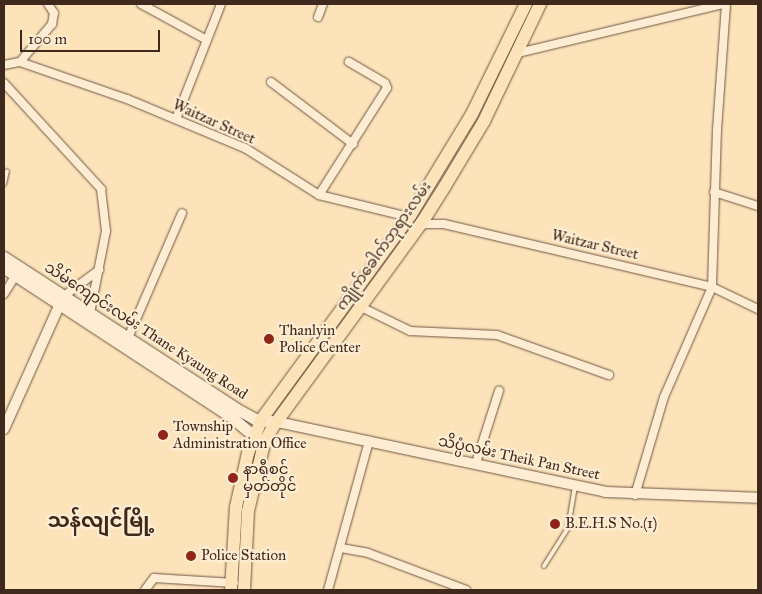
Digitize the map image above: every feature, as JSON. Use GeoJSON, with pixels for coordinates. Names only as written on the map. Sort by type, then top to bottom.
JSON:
{"type":"FeatureCollection","features":[{"type":"Feature","properties":{"kind":"main road","name":"ကျိုက်ခေါက်ဘုရားလမ်း"},"geometry":{"type":"LineString","coordinates":[[237,587],[261,420],[409,217],[472,114],[526,4]]}},
{"type":"Feature","properties":{"kind":"main road","name":"ကျိုက်ခေါက်ဘုရားလမ်း"},"geometry":{"type":"LineString","coordinates":[[259,439],[276,422],[421,224],[484,121],[540,4]]}},
{"type":"Feature","properties":{"kind":"main road","name":"သိမ်ကျောင်းလမ်း Thane Kyaung Road"},"geometry":{"type":"LineString","coordinates":[[4,257],[18,272],[229,415],[259,439]]}},
{"type":"Feature","properties":{"kind":"main road","name":"သိမ်ကျောင်းလမ်း Thane Kyaung Road"},"geometry":{"type":"LineString","coordinates":[[4,268],[18,272]]}},
{"type":"Feature","properties":{"kind":"main road","name":"သိမ်ကျောင်းလမ်း Thane Kyaung Road"},"geometry":{"type":"LineString","coordinates":[[61,300],[90,313],[237,409],[261,420],[276,422]]}},
{"type":"Feature","properties":{"kind":"street"},"geometry":{"type":"LineString","coordinates":[[4,65],[20,62],[52,24],[54,13],[48,4]]}},
{"type":"Feature","properties":{"kind":"street"},"geometry":{"type":"LineString","coordinates":[[141,4],[207,40]]}},
{"type":"Feature","properties":{"kind":"street"},"geometry":{"type":"LineString","coordinates":[[176,120],[221,4]]}},
{"type":"Feature","properties":{"kind":"street"},"geometry":{"type":"LineString","coordinates":[[318,17],[322,4]]}},
{"type":"Feature","properties":{"kind":"street"},"geometry":{"type":"LineString","coordinates":[[518,53],[725,4],[714,192],[712,287],[664,397],[635,495]]}},
{"type":"Feature","properties":{"kind":"street","name":"Waitzar Street"},"geometry":{"type":"LineString","coordinates":[[20,62],[176,120],[245,148],[320,195],[409,217]]}},
{"type":"Feature","properties":{"kind":"street"},"geometry":{"type":"LineString","coordinates":[[320,195],[387,86],[349,62]]}},
{"type":"Feature","properties":{"kind":"street"},"geometry":{"type":"LineString","coordinates":[[4,82],[101,189],[106,231],[90,313]]}},
{"type":"Feature","properties":{"kind":"street"},"geometry":{"type":"LineString","coordinates":[[271,82],[353,144]]}},
{"type":"Feature","properties":{"kind":"street"},"geometry":{"type":"LineString","coordinates":[[714,192],[758,206]]}},
{"type":"Feature","properties":{"kind":"street"},"geometry":{"type":"LineString","coordinates":[[128,338],[182,213]]}},
{"type":"Feature","properties":{"kind":"street","name":"Waitzar Street"},"geometry":{"type":"LineString","coordinates":[[421,224],[453,226],[712,287],[758,309]]}},
{"type":"Feature","properties":{"kind":"street"},"geometry":{"type":"LineString","coordinates":[[4,429],[61,300],[98,270]]}},
{"type":"Feature","properties":{"kind":"street"},"geometry":{"type":"LineString","coordinates":[[4,294],[18,272]]}},
{"type":"Feature","properties":{"kind":"street"},"geometry":{"type":"LineString","coordinates":[[360,308],[410,331],[497,336],[609,376]]}},
{"type":"Feature","properties":{"kind":"street"},"geometry":{"type":"LineString","coordinates":[[476,463],[499,391]]}},
{"type":"Feature","properties":{"kind":"street","name":"သိပ္ပံလမ်း Theik Pan Street"},"geometry":{"type":"LineString","coordinates":[[276,422],[476,463],[575,486],[635,495],[758,498]]}},
{"type":"Feature","properties":{"kind":"street"},"geometry":{"type":"LineString","coordinates":[[328,590],[369,441]]}},
{"type":"Feature","properties":{"kind":"street"},"geometry":{"type":"LineString","coordinates":[[341,548],[368,553],[466,590]]}},
{"type":"Feature","properties":{"kind":"street"},"geometry":{"type":"LineString","coordinates":[[145,590],[154,578],[237,587]]}},
{"type":"Feature","properties":{"kind":"lane"},"geometry":{"type":"LineString","coordinates":[[4,184],[7,171]]}},
{"type":"Feature","properties":{"kind":"lane"},"geometry":{"type":"LineString","coordinates":[[544,566],[568,528],[575,486]]}},
{"type":"Feature","properties":{"kind":"place","name":"Thanlyin Police Center"},"geometry":{"type":"Point","coordinates":[269,339]}},
{"type":"Feature","properties":{"kind":"place","name":"Township Administration Office"},"geometry":{"type":"Point","coordinates":[163,435]}},
{"type":"Feature","properties":{"kind":"place","name":"နာရီစင် မှတ်တိုင်"},"geometry":{"type":"Point","coordinates":[233,478]}},
{"type":"Feature","properties":{"kind":"place","name":"B.E.H.S No.(1)"},"geometry":{"type":"Point","coordinates":[555,524]}},
{"type":"Feature","properties":{"kind":"place","name":"Police Station"},"geometry":{"type":"Point","coordinates":[191,556]}},
{"type":"Feature","properties":{"kind":"district","name":"သန်လျင်မြို့"},"geometry":{"type":"Point","coordinates":[101,520]}}]}
